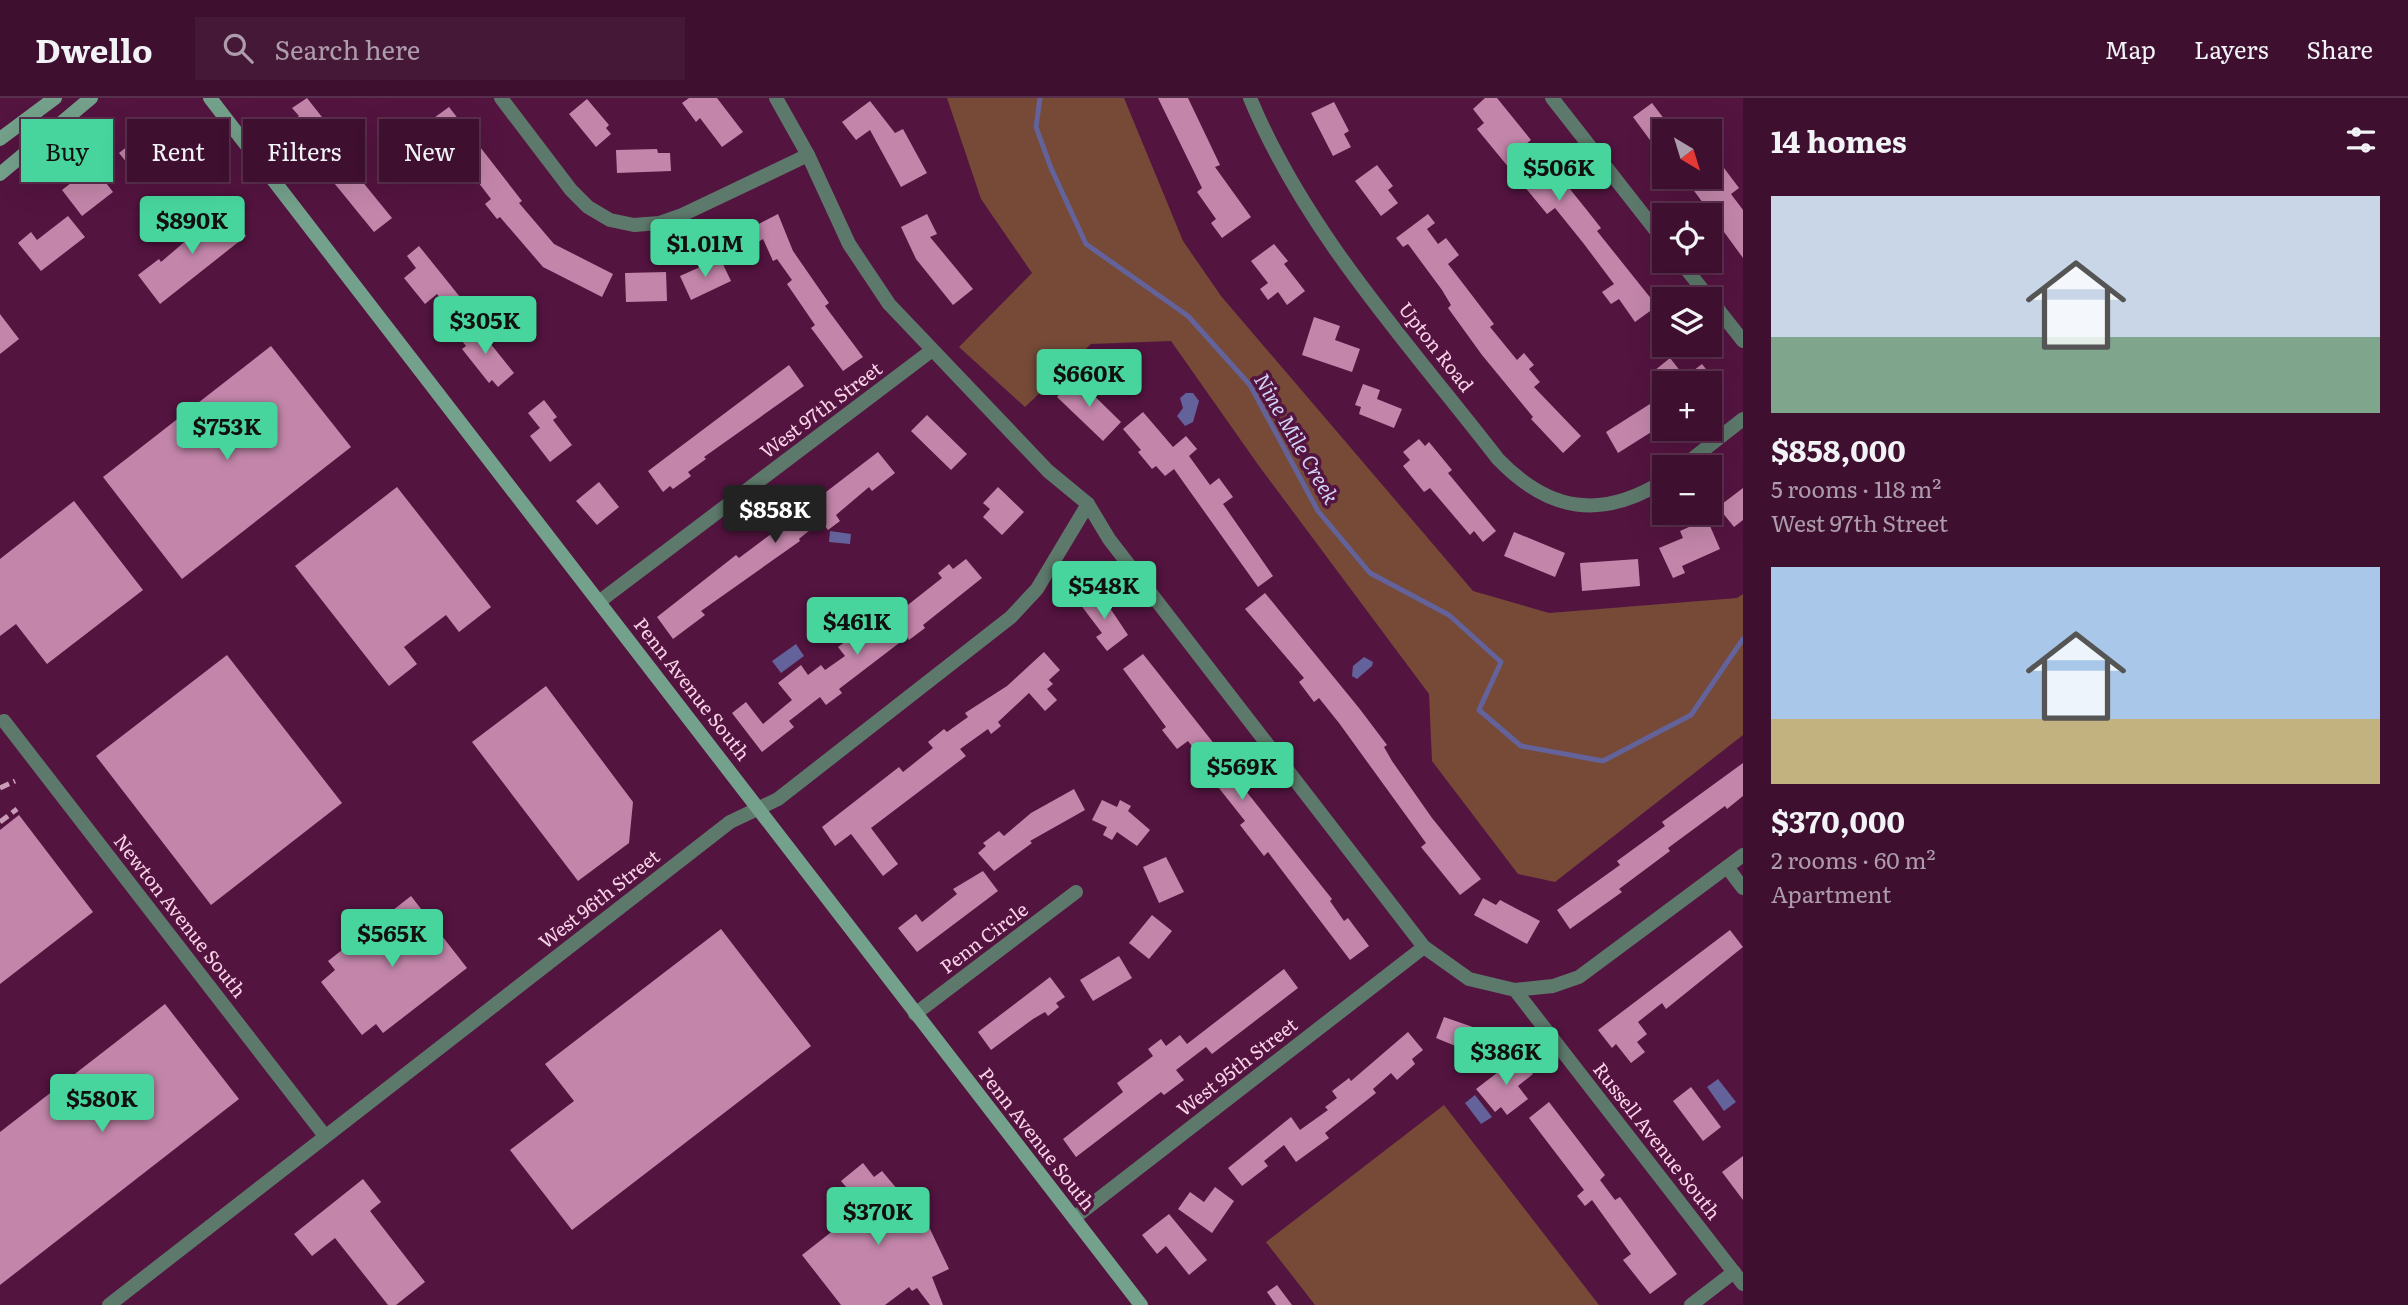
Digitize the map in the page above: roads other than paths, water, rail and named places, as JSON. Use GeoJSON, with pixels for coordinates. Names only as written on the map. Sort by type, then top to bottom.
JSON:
{"type":"FeatureCollection","features":[{"type":"Feature","properties":{"kind":"main road"},"geometry":{"type":"LineString","coordinates":[[0,139],[55,98]]}},
{"type":"Feature","properties":{"kind":"main road"},"geometry":{"type":"LineString","coordinates":[[0,174],[91,98]]}},
{"type":"Feature","properties":{"kind":"main road","name":"Penn Avenue South"},"geometry":{"type":"LineString","coordinates":[[210,98],[1141,1305]]}},
{"type":"Feature","properties":{"kind":"street"},"geometry":{"type":"LineString","coordinates":[[501,98],[571,190],[588,207],[610,220],[634,225],[659,223],[682,215],[808,155]]}},
{"type":"Feature","properties":{"kind":"street"},"geometry":{"type":"LineString","coordinates":[[776,98],[808,155],[834,216],[866,274],[931,351],[1048,471],[1088,503],[1109,538],[1424,947],[1469,979],[1515,990],[1553,986],[1579,977],[1743,855]]}},
{"type":"Feature","properties":{"kind":"street","name":"Upton Road"},"geometry":{"type":"LineString","coordinates":[[1250,98],[1278,159],[1329,241],[1498,459],[1516,478],[1539,493],[1563,503],[1590,507],[1617,503],[1652,489]]}},
{"type":"Feature","properties":{"kind":"street"},"geometry":{"type":"LineString","coordinates":[[1552,98],[1652,226]]}},
{"type":"Feature","properties":{"kind":"street"},"geometry":{"type":"LineString","coordinates":[[1689,273],[1743,341]]}},
{"type":"Feature","properties":{"kind":"street","name":"West 97th Street"},"geometry":{"type":"LineString","coordinates":[[600,601],[931,351]]}},
{"type":"Feature","properties":{"kind":"street"},"geometry":{"type":"LineString","coordinates":[[1697,455],[1743,419]]}},
{"type":"Feature","properties":{"kind":"street","name":"West 96th Street"},"geometry":{"type":"LineString","coordinates":[[109,1305],[730,822],[778,799],[982,642],[1011,617],[1037,589],[1088,503]]}},
{"type":"Feature","properties":{"kind":"street","name":"Newton Avenue South"},"geometry":{"type":"LineString","coordinates":[[4,721],[325,1136]]}},
{"type":"Feature","properties":{"kind":"street"},"geometry":{"type":"LineString","coordinates":[[1727,867],[1743,888]]}},
{"type":"Feature","properties":{"kind":"street","name":"Penn Circle"},"geometry":{"type":"LineString","coordinates":[[915,1014],[1076,892]]}},
{"type":"Feature","properties":{"kind":"street","name":"West 95th Street"},"geometry":{"type":"LineString","coordinates":[[1074,1218],[1424,947]]}},
{"type":"Feature","properties":{"kind":"street","name":"Russell Avenue South"},"geometry":{"type":"LineString","coordinates":[[1515,990],[1743,1284]]}},
{"type":"Feature","properties":{"kind":"street"},"geometry":{"type":"LineString","coordinates":[[1691,1305],[1734,1272]]}},
{"type":"Feature","properties":{"kind":"waterway","name":"Nine Mile Creek"},"geometry":{"type":"LineString","coordinates":[[1040,98],[1036,127],[1051,168],[1086,244],[1188,316],[1250,385],[1318,511],[1370,573],[1449,615],[1501,662],[1479,710],[1521,746],[1603,761],[1691,715],[1743,639]]}},
{"type":"Feature","properties":{"kind":"railway"},"geometry":{"type":"LineString","coordinates":[[0,788],[15,781]]}},
{"type":"Feature","properties":{"kind":"railway"},"geometry":{"type":"LineString","coordinates":[[0,822],[17,809]]}}]}
